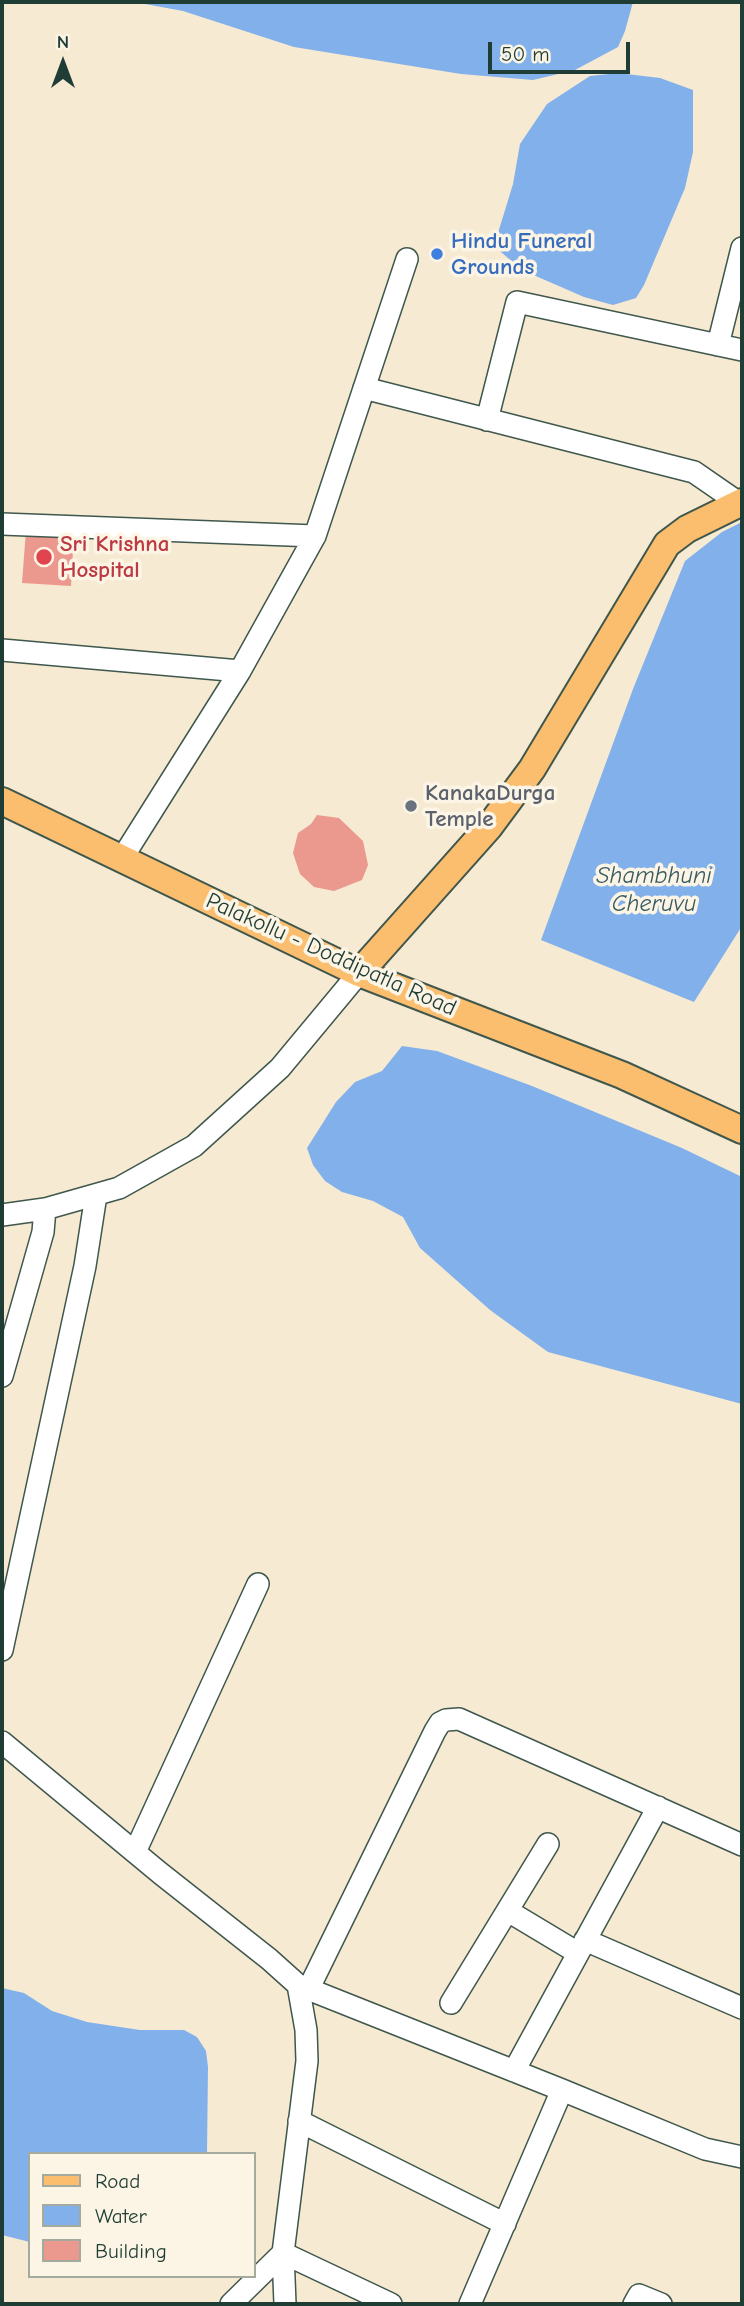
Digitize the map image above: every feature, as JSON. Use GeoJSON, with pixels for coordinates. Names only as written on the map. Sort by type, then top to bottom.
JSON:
{"type":"FeatureCollection","features":[{"type":"Feature","properties":{"kind":"main road"},"geometry":{"type":"LineString","coordinates":[[359,973],[489,827],[532,769],[667,544],[687,528],[740,503]]}},
{"type":"Feature","properties":{"kind":"main road","name":"Palakollu - Doddipatla Road"},"geometry":{"type":"LineString","coordinates":[[2,800],[359,973],[622,1075],[742,1130]]}},
{"type":"Feature","properties":{"kind":"street"},"geometry":{"type":"LineString","coordinates":[[718,345],[742,248]]}},
{"type":"Feature","properties":{"kind":"street"},"geometry":{"type":"LineString","coordinates":[[121,860],[240,671],[315,536],[407,259]]}},
{"type":"Feature","properties":{"kind":"street"},"geometry":{"type":"LineString","coordinates":[[486,420],[517,302],[742,350]]}},
{"type":"Feature","properties":{"kind":"street"},"geometry":{"type":"LineString","coordinates":[[364,388],[694,472],[740,503]]}},
{"type":"Feature","properties":{"kind":"street"},"geometry":{"type":"LineString","coordinates":[[2,524],[315,536]]}},
{"type":"Feature","properties":{"kind":"street"},"geometry":{"type":"LineString","coordinates":[[2,650],[240,671]]}},
{"type":"Feature","properties":{"kind":"street"},"geometry":{"type":"LineString","coordinates":[[2,1215],[45,1209],[119,1188],[194,1146],[281,1068],[359,973]]}},
{"type":"Feature","properties":{"kind":"street"},"geometry":{"type":"LineString","coordinates":[[2,1650],[85,1266],[96,1195]]}},
{"type":"Feature","properties":{"kind":"street"},"geometry":{"type":"LineString","coordinates":[[2,1376],[43,1232],[45,1209]]}},
{"type":"Feature","properties":{"kind":"street"},"geometry":{"type":"LineString","coordinates":[[135,1852],[258,1584]]}},
{"type":"Feature","properties":{"kind":"street"},"geometry":{"type":"LineString","coordinates":[[285,2304],[283,2253],[307,2061],[303,1988],[440,1723],[459,1719],[742,1845]]}},
{"type":"Feature","properties":{"kind":"street"},"geometry":{"type":"LineString","coordinates":[[2,1742],[303,1988],[705,2149],[742,2157]]}},
{"type":"Feature","properties":{"kind":"street"},"geometry":{"type":"LineString","coordinates":[[514,2071],[658,1807]]}},
{"type":"Feature","properties":{"kind":"street"},"geometry":{"type":"LineString","coordinates":[[451,2003],[548,1844]]}},
{"type":"Feature","properties":{"kind":"street"},"geometry":{"type":"LineString","coordinates":[[508,1911],[582,1946],[742,2008]]}},
{"type":"Feature","properties":{"kind":"street"},"geometry":{"type":"LineString","coordinates":[[470,2304],[562,2090]]}},
{"type":"Feature","properties":{"kind":"street"},"geometry":{"type":"LineString","coordinates":[[299,2120],[505,2224]]}},
{"type":"Feature","properties":{"kind":"street"},"geometry":{"type":"LineString","coordinates":[[231,2304],[283,2253]]}},
{"type":"Feature","properties":{"kind":"street"},"geometry":{"type":"LineString","coordinates":[[283,2253],[391,2304]]}},
{"type":"Feature","properties":{"kind":"street"},"geometry":{"type":"LineString","coordinates":[[635,2304],[639,2295],[662,2304]]}},
{"type":"Feature","properties":{"kind":"water"},"geometry":{"type":"Polygon","coordinates":[[[134,2],[633,2],[618,47],[575,70],[533,80],[461,74],[294,47],[183,11],[134,2]]]}},
{"type":"Feature","properties":{"kind":"water"},"geometry":{"type":"Polygon","coordinates":[[[618,73],[660,78],[693,90],[693,152],[685,188],[644,285],[636,298],[613,305],[584,297],[522,270],[501,252],[498,233],[513,184],[520,144],[547,104],[590,76],[618,73]]]}},
{"type":"Feature","properties":{"kind":"water","name":"Shambhuni Cheruvu"},"geometry":{"type":"Polygon","coordinates":[[[742,522],[742,926],[694,1002],[541,940],[633,689],[685,561],[722,532],[742,522]]]}},
{"type":"Feature","properties":{"kind":"water"},"geometry":{"type":"Polygon","coordinates":[[[402,1046],[437,1051],[532,1086],[682,1148],[742,1177],[742,1404],[548,1352],[490,1310],[420,1248],[403,1217],[373,1201],[342,1192],[325,1181],[313,1165],[307,1148],[336,1102],[355,1082],[382,1071],[402,1046]]]}},
{"type":"Feature","properties":{"kind":"water"},"geometry":{"type":"Polygon","coordinates":[[[2,1988],[24,1993],[52,2011],[87,2022],[140,2030],[184,2030],[197,2037],[206,2051],[208,2067],[207,2152],[28,2152],[28,2242],[2,2235],[2,1988]]]}},
{"type":"Feature","properties":{"kind":"building"},"geometry":{"type":"Polygon","coordinates":[[[26,530],[74,533],[71,586],[22,583],[26,530]]]}},
{"type":"Feature","properties":{"kind":"building"},"geometry":{"type":"Polygon","coordinates":[[[317,815],[339,818],[363,841],[368,865],[362,880],[334,891],[314,887],[300,874],[293,853],[298,833],[311,824],[317,815]]]}},
{"type":"Feature","properties":{"kind":"place","name":"Hindu Funeral Grounds"},"geometry":{"type":"Point","coordinates":[437,254]}},
{"type":"Feature","properties":{"kind":"place","name":"Sri Krishna Hospital"},"geometry":{"type":"Point","coordinates":[44,557]}},
{"type":"Feature","properties":{"kind":"place","name":"KanakaDurga Temple"},"geometry":{"type":"Point","coordinates":[411,806]}}]}
